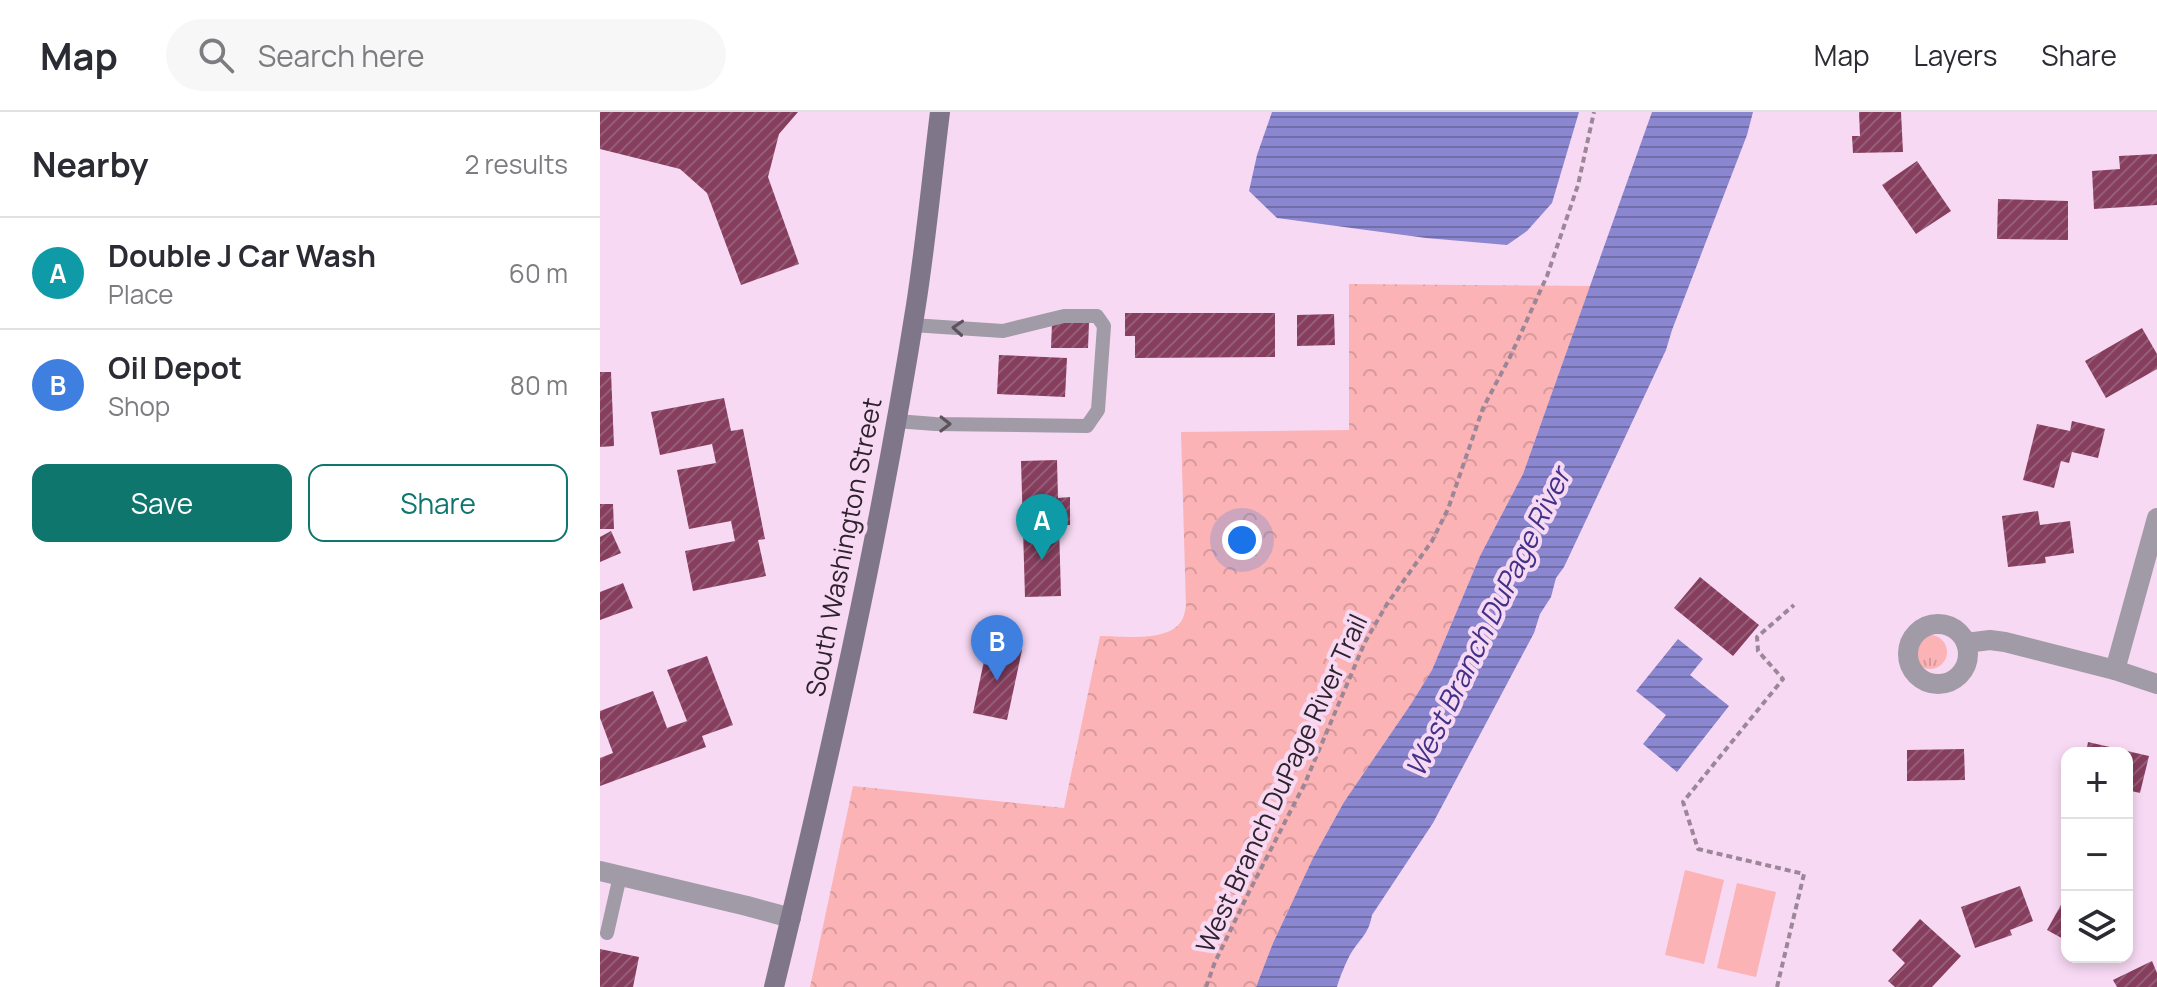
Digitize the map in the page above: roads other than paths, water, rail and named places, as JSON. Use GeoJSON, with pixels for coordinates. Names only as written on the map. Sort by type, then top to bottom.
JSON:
{"type":"FeatureCollection","features":[{"type":"Feature","properties":{"kind":"main road","name":"South Washington Street"},"geometry":{"type":"LineString","coordinates":[[774,987],[861,599],[896,421],[940,112]]}},
{"type":"Feature","properties":{"kind":"street"},"geometry":{"type":"LineString","coordinates":[[2115,670],[2157,518]]}},
{"type":"Feature","properties":{"kind":"street"},"geometry":{"type":"LineString","coordinates":[[1966,643],[2005,642],[2157,684]]}},
{"type":"Feature","properties":{"kind":"street"},"geometry":{"type":"LineString","coordinates":[[610,873],[791,918]]}},
{"type":"Feature","properties":{"kind":"lane"},"geometry":{"type":"LineString","coordinates":[[896,421],[1087,426],[1098,410],[1104,326],[1097,316],[1064,316],[1003,331],[912,325]]}},
{"type":"Feature","properties":{"kind":"lane"},"geometry":{"type":"LineString","coordinates":[[607,933],[610,873]]}},
{"type":"Feature","properties":{"kind":"water"},"geometry":{"type":"Polygon","coordinates":[[[1272,112],[1579,112],[1552,203],[1527,231],[1507,245],[1426,238],[1277,218],[1249,191],[1272,112]]]}},
{"type":"Feature","properties":{"kind":"water","name":"West Branch DuPage River"},"geometry":{"type":"Polygon","coordinates":[[[1652,112],[1753,112],[1666,350],[1564,567],[1556,578],[1551,597],[1540,614],[1534,633],[1433,823],[1372,915],[1337,987],[1256,987],[1313,858],[1344,802],[1432,670],[1480,556],[1523,474],[1652,112]]]}},
{"type":"Feature","properties":{"kind":"water"},"geometry":{"type":"Polygon","coordinates":[[[1678,639],[1703,659],[1690,675],[1729,706],[1677,772],[1643,744],[1666,715],[1636,691],[1678,639]]]}},
{"type":"Feature","properties":{"kind":"place","name":"Double J Car Wash"},"geometry":{"type":"Point","coordinates":[1042,560]}},
{"type":"Feature","properties":{"kind":"place","name":"Oil Depot"},"geometry":{"type":"Point","coordinates":[997,681]}}]}
